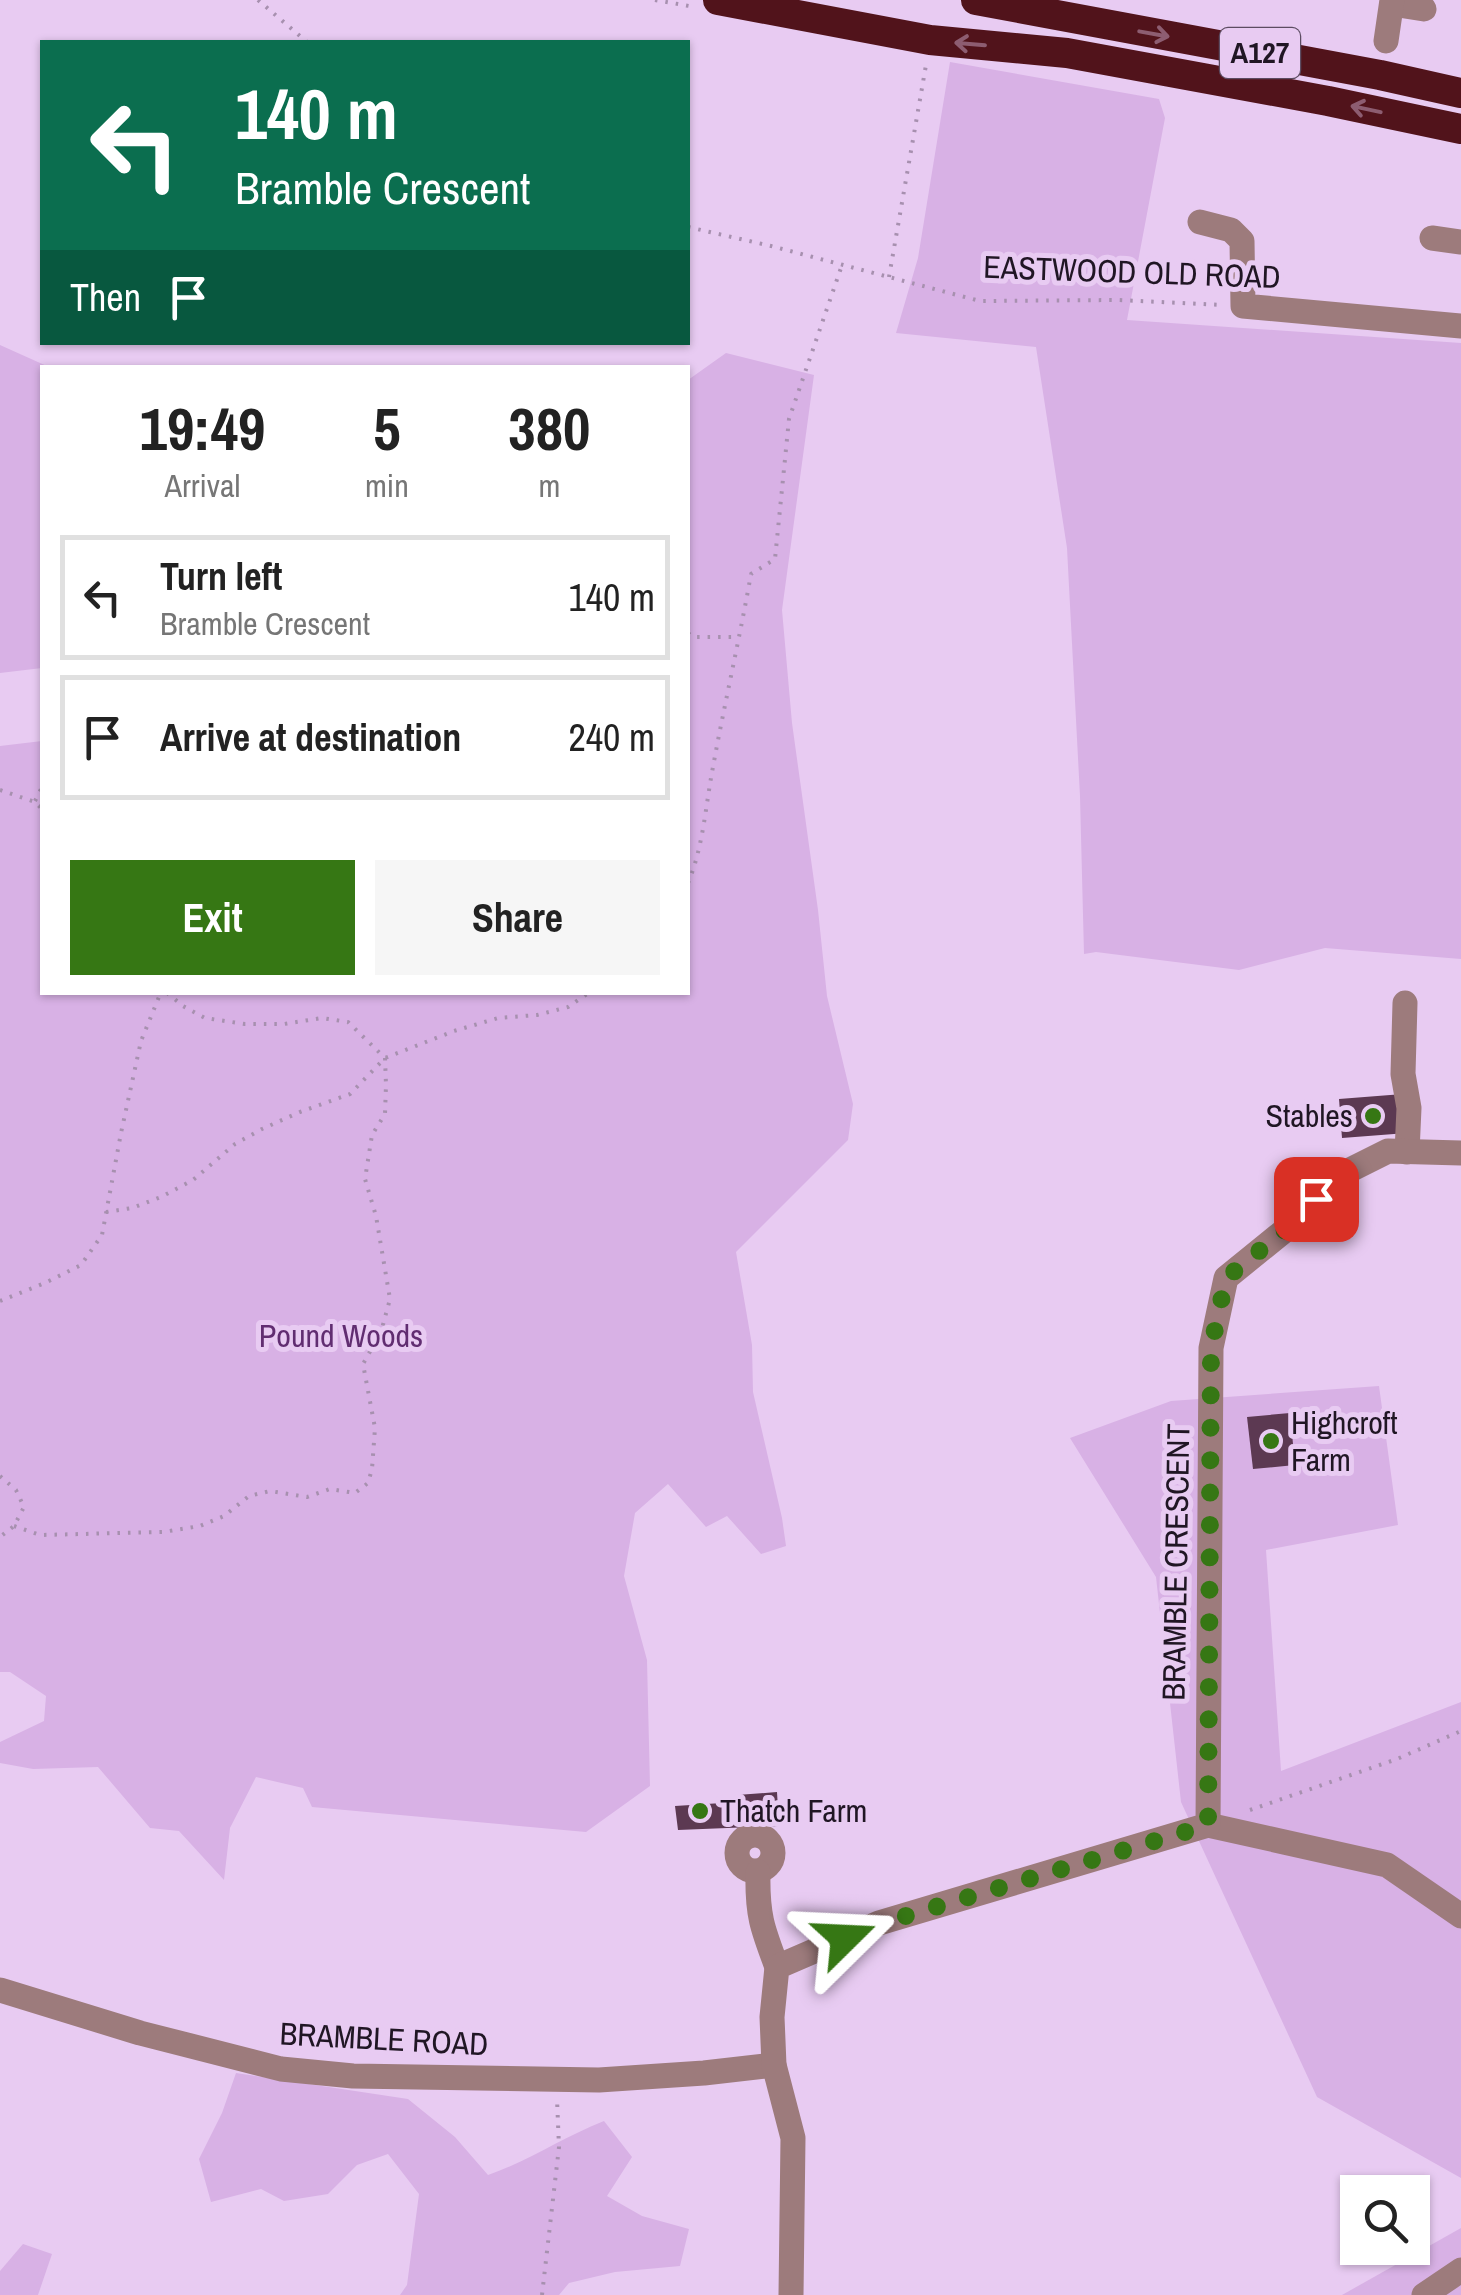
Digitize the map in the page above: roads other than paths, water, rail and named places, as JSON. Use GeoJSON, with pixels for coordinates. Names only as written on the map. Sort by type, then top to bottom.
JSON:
{"type":"FeatureCollection","features":[{"type":"Feature","properties":{"kind":"highway","name":"A127"},"geometry":{"type":"LineString","coordinates":[[718,0],[930,40],[1067,53],[1461,128]]}},
{"type":"Feature","properties":{"kind":"highway","name":"A127"},"geometry":{"type":"LineString","coordinates":[[976,0],[1461,93]]}},
{"type":"Feature","properties":{"kind":"street"},"geometry":{"type":"LineString","coordinates":[[1386,41],[1392,2],[1424,10]]}},
{"type":"Feature","properties":{"kind":"street","name":"EASTWOOD OLD ROAD"},"geometry":{"type":"LineString","coordinates":[[1200,222],[1232,230],[1242,242],[1244,306],[1461,326]]}},
{"type":"Feature","properties":{"kind":"street"},"geometry":{"type":"LineString","coordinates":[[1432,238],[1461,242]]}},
{"type":"Feature","properties":{"kind":"street"},"geometry":{"type":"LineString","coordinates":[[1405,1003],[1403,1074],[1409,1108],[1408,1152]]}},
{"type":"Feature","properties":{"kind":"street","name":"BRAMBLE CRESCENT"},"geometry":{"type":"LineString","coordinates":[[1208,1825],[1211,1348],[1226,1278],[1295,1222],[1338,1176],[1388,1151],[1461,1153]]}},
{"type":"Feature","properties":{"kind":"street"},"geometry":{"type":"LineString","coordinates":[[777,1967],[879,1924],[1208,1825],[1387,1865],[1461,1916]]}},
{"type":"Feature","properties":{"kind":"street"},"geometry":{"type":"LineString","coordinates":[[758,1872],[761,1926],[777,1967],[772,2017],[774,2065],[793,2138],[790,2295]]}},
{"type":"Feature","properties":{"kind":"street","name":"BRAMBLE ROAD"},"geometry":{"type":"LineString","coordinates":[[0,1990],[140,2033],[281,2070],[353,2076],[616,2079],[774,2065]]}},
{"type":"Feature","properties":{"kind":"street"},"geometry":{"type":"LineString","coordinates":[[1424,2295],[1461,2270]]}},
{"type":"Feature","properties":{"kind":"place","name":"Stables"},"geometry":{"type":"Point","coordinates":[1373,1116]}},
{"type":"Feature","properties":{"kind":"place","name":"Highcroft Farm"},"geometry":{"type":"Point","coordinates":[1271,1441]}},
{"type":"Feature","properties":{"kind":"place","name":"Thatch Farm"},"geometry":{"type":"Point","coordinates":[700,1811]}},
{"type":"Feature","properties":{"kind":"park label","name":"Pound Woods"},"geometry":{"type":"Point","coordinates":[341,1336]}}]}
